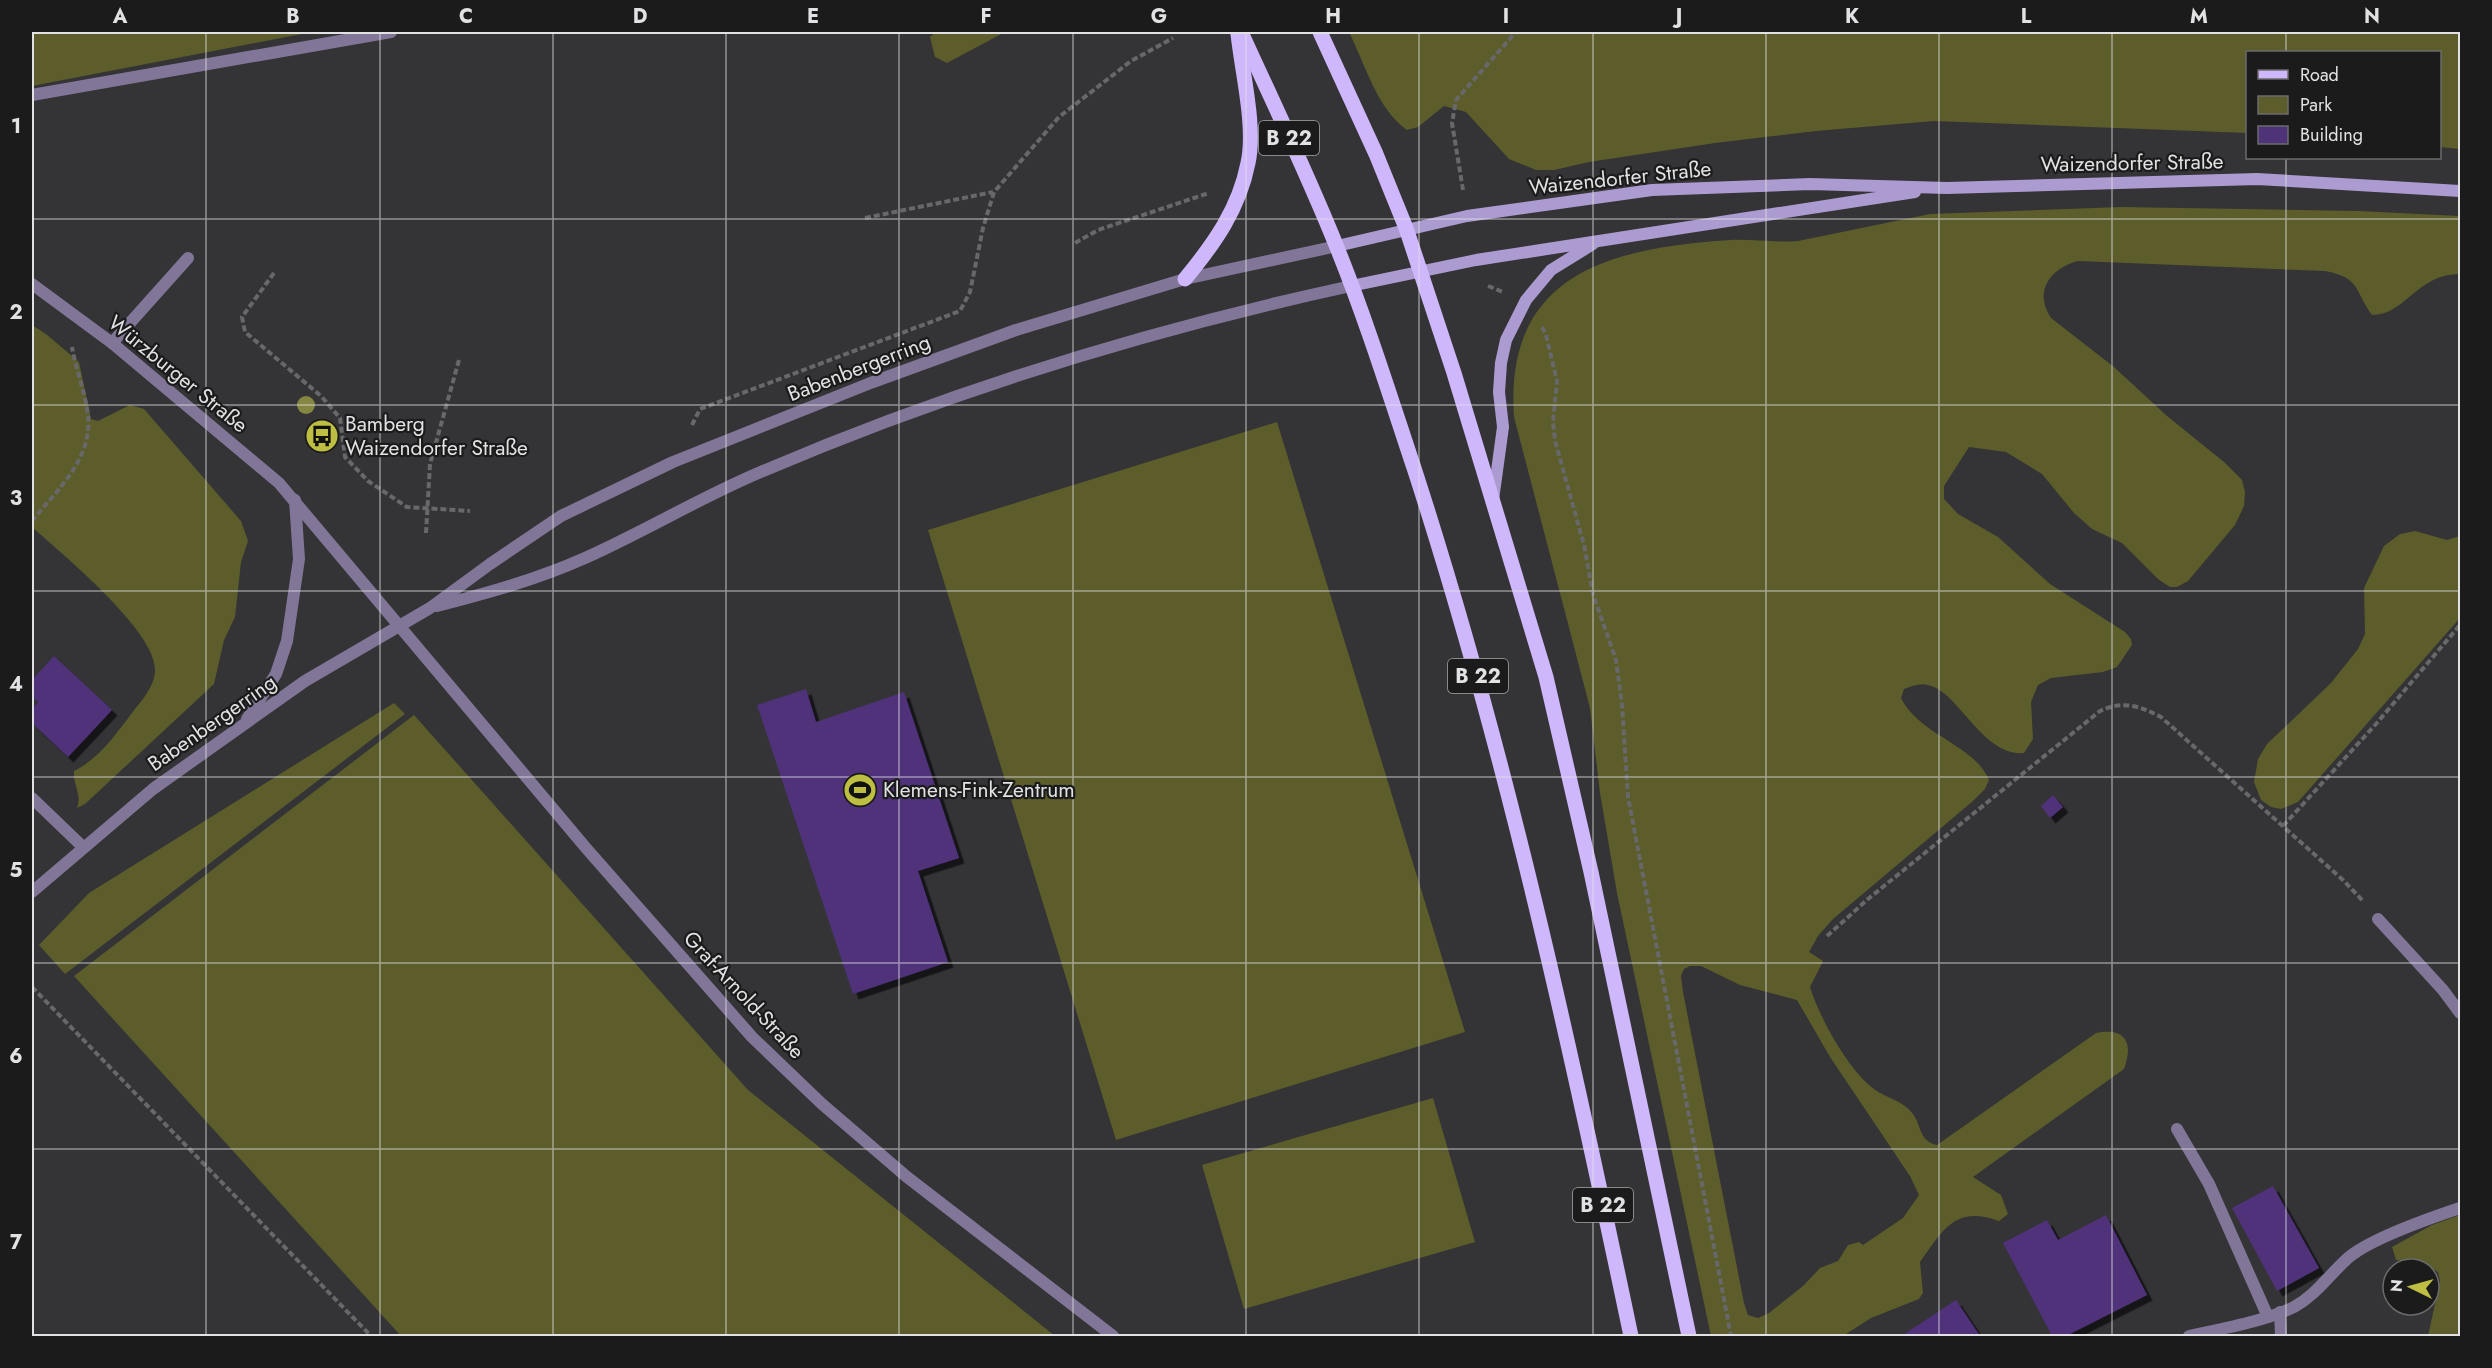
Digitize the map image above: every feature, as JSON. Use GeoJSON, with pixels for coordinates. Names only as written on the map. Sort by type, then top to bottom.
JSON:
{"type":"FeatureCollection","features":[{"type":"Feature","properties":{"kind":"main road"},"geometry":{"type":"LineString","coordinates":[[1185,279],[1224,228],[1249,162],[1249,129],[1239,32]]}},
{"type":"Feature","properties":{"kind":"main road","name":"B 22"},"geometry":{"type":"LineString","coordinates":[[1239,32],[1337,246],[1435,534],[1483,695],[1576,1073],[1631,1336]]}},
{"type":"Feature","properties":{"kind":"main road","name":"B 22"},"geometry":{"type":"LineString","coordinates":[[1320,32],[1376,154],[1406,228],[1493,500],[1546,677],[1596,894],[1689,1336]]}},
{"type":"Feature","properties":{"kind":"main road","name":"Waizendorfer Straße"},"geometry":{"type":"LineString","coordinates":[[1337,246],[1406,228],[1480,214],[1652,190],[1810,184],[1947,188],[2257,179],[2460,191]]}},
{"type":"Feature","properties":{"kind":"main road","name":"Waizendorfer Straße"},"geometry":{"type":"LineString","coordinates":[[1351,286],[1599,240],[1947,188]]}},
{"type":"Feature","properties":{"kind":"main road"},"geometry":{"type":"LineString","coordinates":[[1493,500],[1503,427],[1499,392],[1501,363],[1506,340],[1526,300],[1551,270],[1599,240]]}},
{"type":"Feature","properties":{"kind":"street"},"geometry":{"type":"LineString","coordinates":[[32,95],[391,32]]}},
{"type":"Feature","properties":{"kind":"street","name":"Babenbergerring"},"geometry":{"type":"LineString","coordinates":[[32,892],[153,789],[243,725],[305,681],[430,608],[561,516],[673,462],[873,382],[1005,334],[1185,279],[1337,246]]}},
{"type":"Feature","properties":{"kind":"street"},"geometry":{"type":"LineString","coordinates":[[112,343],[188,258]]}},
{"type":"Feature","properties":{"kind":"street","name":"Würzburger Straße"},"geometry":{"type":"LineString","coordinates":[[32,284],[112,343],[279,483],[398,626]]}},
{"type":"Feature","properties":{"kind":"street","name":"Babenbergerring"},"geometry":{"type":"LineString","coordinates":[[430,608],[506,589],[584,558],[755,474],[887,422],[1020,375],[1239,311],[1351,286]]}},
{"type":"Feature","properties":{"kind":"street"},"geometry":{"type":"LineString","coordinates":[[243,725],[276,674],[287,641],[299,559],[295,500]]}},
{"type":"Feature","properties":{"kind":"street","name":"Graf-Arnold-Straße"},"geometry":{"type":"LineString","coordinates":[[398,626],[586,848],[752,1037],[822,1104],[907,1178],[1113,1336]]}},
{"type":"Feature","properties":{"kind":"street"},"geometry":{"type":"LineString","coordinates":[[32,798],[83,847]]}},
{"type":"Feature","properties":{"kind":"street"},"geometry":{"type":"LineString","coordinates":[[2378,919],[2443,990],[2460,1013]]}},
{"type":"Feature","properties":{"kind":"street"},"geometry":{"type":"LineString","coordinates":[[2177,1129],[2209,1184],[2268,1317]]}},
{"type":"Feature","properties":{"kind":"street"},"geometry":{"type":"LineString","coordinates":[[2189,1336],[2280,1312],[2308,1298],[2349,1257],[2364,1248],[2460,1208]]}},
{"type":"Feature","properties":{"kind":"street"},"geometry":{"type":"LineString","coordinates":[[2280,1312],[2281,1336]]}},
{"type":"Feature","properties":{"kind":"path"},"geometry":{"type":"LineString","coordinates":[[1452,123],[1456,100],[1516,32]]}},
{"type":"Feature","properties":{"kind":"path"},"geometry":{"type":"LineString","coordinates":[[700,409],[960,311],[970,292],[982,228],[994,192],[1059,117],[1131,61],[1173,38]]}},
{"type":"Feature","properties":{"kind":"path"},"geometry":{"type":"LineString","coordinates":[[1075,243],[1098,230],[1242,182]]}},
{"type":"Feature","properties":{"kind":"path"},"geometry":{"type":"LineString","coordinates":[[865,218],[994,192]]}},
{"type":"Feature","properties":{"kind":"path"},"geometry":{"type":"LineString","coordinates":[[274,273],[242,317],[245,332],[321,396],[340,418],[345,457],[368,481],[407,507],[470,511]]}},
{"type":"Feature","properties":{"kind":"path"},"geometry":{"type":"LineString","coordinates":[[1526,300],[1546,335],[1557,381],[1553,422],[1555,441],[1584,545],[1593,594],[1616,660],[1630,808],[1731,1336]]}},
{"type":"Feature","properties":{"kind":"path"},"geometry":{"type":"LineString","coordinates":[[32,521],[75,470],[87,444],[88,415],[66,310]]}},
{"type":"Feature","properties":{"kind":"path"},"geometry":{"type":"LineString","coordinates":[[426,533],[430,464],[459,360]]}},
{"type":"Feature","properties":{"kind":"path"},"geometry":{"type":"LineString","coordinates":[[2283,826],[2376,724],[2460,625]]}},
{"type":"Feature","properties":{"kind":"path"},"geometry":{"type":"LineString","coordinates":[[1827,936],[1949,832],[2100,711],[2110,706],[2129,704],[2144,708],[2161,717],[2343,880],[2378,919]]}},
{"type":"Feature","properties":{"kind":"path"},"geometry":{"type":"LineString","coordinates":[[32,987],[371,1336]]}},
{"type":"Feature","properties":{"kind":"green space"},"geometry":{"type":"Polygon","coordinates":[[[32,32],[312,32],[32,86],[32,32]]]}},
{"type":"Feature","properties":{"kind":"green space"},"geometry":{"type":"Polygon","coordinates":[[[936,32],[1005,32],[947,63],[935,57],[930,37],[936,32]]]}},
{"type":"Feature","properties":{"kind":"green space"},"geometry":{"type":"Polygon","coordinates":[[[1349,32],[2460,32],[2460,149],[2441,147],[2441,51],[2246,51],[2246,133],[1934,121],[1816,131],[1715,143],[1589,162],[1554,170],[1536,170],[1509,159],[1466,112],[1444,106],[1418,127],[1407,130],[1388,110],[1373,85],[1349,32]]]}},
{"type":"Feature","properties":{"kind":"green space"},"geometry":{"type":"Polygon","coordinates":[[[2122,207],[2358,211],[2460,216],[2460,274],[2432,280],[2394,309],[2372,315],[2351,281],[2325,271],[2078,261],[2060,269],[2048,282],[2044,299],[2051,318],[2114,367],[2167,416],[2224,462],[2242,480],[2245,492],[2244,506],[2235,525],[2188,581],[2177,587],[2170,587],[2158,579],[2122,543],[2092,529],[2074,513],[2042,474],[2006,452],[1969,447],[1944,486],[1944,499],[1958,514],[1998,537],[2050,584],[2125,632],[2131,639],[2132,645],[2117,667],[2103,672],[2051,678],[2038,685],[2031,702],[2033,739],[2024,753],[2010,752],[1984,736],[1941,691],[1924,684],[1904,689],[1901,698],[1910,711],[1933,731],[1972,757],[1989,780],[1985,789],[1973,801],[1833,919],[1818,936],[1809,952],[1823,961],[1810,987],[1828,1028],[1855,1070],[1874,1089],[1909,1110],[1924,1137],[1937,1145],[2096,1033],[2114,1032],[2125,1039],[2128,1051],[2124,1069],[1973,1177],[2001,1195],[2008,1214],[1999,1221],[1971,1216],[1952,1224],[1944,1231],[1920,1262],[1923,1293],[1919,1299],[1871,1318],[1843,1336],[1711,1336],[1617,893],[1600,793],[1590,708],[1514,417],[1516,368],[1527,330],[1547,300],[1574,278],[1607,262],[1645,251],[1686,244],[1730,240],[1798,241],[1930,214],[2122,207]],[[1690,966],[1684,969],[1681,976],[1683,992],[1744,1303],[1748,1315],[1758,1318],[1769,1313],[1803,1286],[1820,1268],[1838,1261],[1848,1245],[1859,1242],[1863,1245],[1903,1218],[1919,1195],[1910,1176],[1830,1057],[1797,1000],[1740,985],[1701,966],[1690,966]]]}},
{"type":"Feature","properties":{"kind":"green space"},"geometry":{"type":"Polygon","coordinates":[[[32,325],[79,362],[91,419],[98,421],[130,405],[144,409],[241,521],[248,541],[241,562],[235,617],[224,640],[214,684],[85,804],[77,808],[78,798],[74,771],[98,754],[117,733],[142,701],[152,683],[155,670],[151,654],[124,614],[84,573],[32,527],[32,325]]]}},
{"type":"Feature","properties":{"kind":"green space"},"geometry":{"type":"Polygon","coordinates":[[[1277,422],[1465,1032],[1116,1140],[928,530],[1277,422]]]}},
{"type":"Feature","properties":{"kind":"green space"},"geometry":{"type":"Polygon","coordinates":[[[2415,531],[2447,540],[2460,536],[2460,618],[2298,802],[2281,809],[2271,807],[2261,800],[2254,782],[2258,759],[2267,744],[2331,683],[2358,649],[2365,634],[2364,588],[2384,546],[2400,534],[2415,531]]]}},
{"type":"Feature","properties":{"kind":"green space"},"geometry":{"type":"Polygon","coordinates":[[[394,703],[405,714],[65,974],[39,945],[89,893],[394,703]]]}},
{"type":"Feature","properties":{"kind":"green space"},"geometry":{"type":"Polygon","coordinates":[[[414,715],[748,1090],[1055,1336],[401,1336],[74,976],[414,715]]]}},
{"type":"Feature","properties":{"kind":"green space"},"geometry":{"type":"Polygon","coordinates":[[[1433,1098],[1475,1242],[1244,1309],[1202,1165],[1433,1098]]]}},
{"type":"Feature","properties":{"kind":"green space"},"geometry":{"type":"Polygon","coordinates":[[[2460,1215],[2460,1336],[2428,1336],[2432,1317],[2441,1317],[2441,1257],[2395,1257],[2392,1247],[2432,1225],[2460,1215]]]}},
{"type":"Feature","properties":{"kind":"building"},"geometry":{"type":"Polygon","coordinates":[[[54,656],[112,710],[68,757],[32,723],[32,709],[38,702],[32,696],[32,680],[54,656]]]}},
{"type":"Feature","properties":{"kind":"building","name":"Klemens-Fink-Zentrum"},"geometry":{"type":"Polygon","coordinates":[[[806,689],[816,722],[904,692],[959,858],[918,871],[948,962],[853,994],[757,705],[806,689]]]}},
{"type":"Feature","properties":{"kind":"building"},"geometry":{"type":"Polygon","coordinates":[[[2053,795],[2063,807],[2050,818],[2041,806],[2053,795]]]}},
{"type":"Feature","properties":{"kind":"building"},"geometry":{"type":"Polygon","coordinates":[[[2273,1186],[2319,1268],[2277,1291],[2232,1208],[2273,1186]]]}},
{"type":"Feature","properties":{"kind":"building"},"geometry":{"type":"Polygon","coordinates":[[[2106,1215],[2147,1295],[2066,1336],[2052,1336],[2003,1243],[2047,1220],[2058,1240],[2106,1215]]]}},
{"type":"Feature","properties":{"kind":"building"},"geometry":{"type":"Polygon","coordinates":[[[1956,1300],[1980,1336],[1903,1335],[1956,1300]]]}},
{"type":"Feature","properties":{"kind":"place","name":"Bamberg Waizendorfer Straße"},"geometry":{"type":"Point","coordinates":[322,436]}},
{"type":"Feature","properties":{"kind":"place","name":"Klemens-Fink-Zentrum"},"geometry":{"type":"Point","coordinates":[860,790]}}]}
